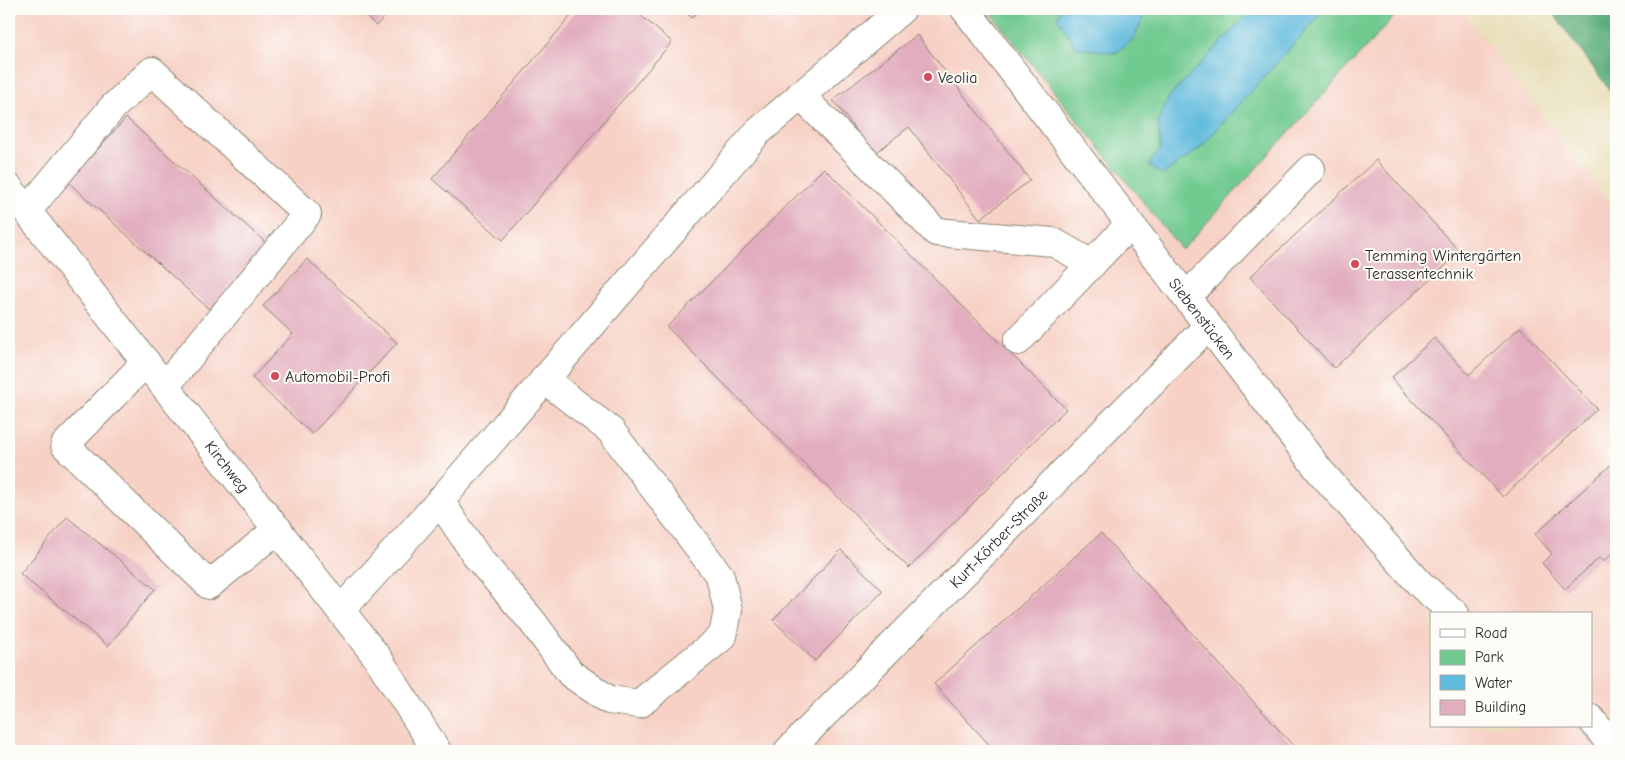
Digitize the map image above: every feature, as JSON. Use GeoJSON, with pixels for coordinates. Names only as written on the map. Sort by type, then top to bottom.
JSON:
{"type":"FeatureCollection","features":[{"type":"Feature","properties":{"kind":"street"},"geometry":{"type":"LineString","coordinates":[[341,610],[440,501],[758,132],[902,9]]}},
{"type":"Feature","properties":{"kind":"street","name":"Siebenstücken"},"geometry":{"type":"LineString","coordinates":[[965,9],[1319,470],[1421,586],[1453,612]]}},
{"type":"Feature","properties":{"kind":"street"},"geometry":{"type":"LineString","coordinates":[[27,211],[114,107],[152,71],[307,214],[165,386]]}},
{"type":"Feature","properties":{"kind":"street"},"geometry":{"type":"LineString","coordinates":[[800,95],[936,232],[1053,242],[1092,264]]}},
{"type":"Feature","properties":{"kind":"street"},"geometry":{"type":"LineString","coordinates":[[1186,297],[1312,169]]}},
{"type":"Feature","properties":{"kind":"street","name":"Kirchweg"},"geometry":{"type":"LineString","coordinates":[[9,188],[377,657],[437,751]]}},
{"type":"Feature","properties":{"kind":"street"},"geometry":{"type":"LineString","coordinates":[[1018,341],[1129,225]]}},
{"type":"Feature","properties":{"kind":"street","name":"Kurt-Körber-Straße"},"geometry":{"type":"LineString","coordinates":[[788,751],[1208,326]]}},
{"type":"Feature","properties":{"kind":"street"},"geometry":{"type":"LineString","coordinates":[[146,362],[65,445],[209,585],[278,529]]}},
{"type":"Feature","properties":{"kind":"street"},"geometry":{"type":"LineString","coordinates":[[440,501],[478,558],[532,621],[572,674],[609,700],[639,704],[723,636],[728,610],[720,576],[611,431],[544,379]]}},
{"type":"Feature","properties":{"kind":"street"},"geometry":{"type":"LineString","coordinates":[[1592,720],[1616,751]]}},
{"type":"Feature","properties":{"kind":"shaded area"},"geometry":{"type":"Polygon","coordinates":[[[9,9],[987,9],[1182,250],[1401,9],[1461,9],[1616,211],[1616,751],[9,751],[9,9]]]}},
{"type":"Feature","properties":{"kind":"green space"},"geometry":{"type":"Polygon","coordinates":[[[987,9],[1061,9],[1057,17],[1133,39],[1148,9],[1253,9],[1169,97],[1158,121],[1162,174],[1199,149],[1325,9],[1401,9],[1182,250],[987,9]]]}},
{"type":"Feature","properties":{"kind":"green space"},"geometry":{"type":"Polygon","coordinates":[[[1550,9],[1616,9],[1616,99],[1550,9]]]}},
{"type":"Feature","properties":{"kind":"water"},"geometry":{"type":"Polygon","coordinates":[[[1061,9],[1148,9],[1133,39],[1116,53],[1077,48],[1057,17],[1061,9]]]}},
{"type":"Feature","properties":{"kind":"water"},"geometry":{"type":"Polygon","coordinates":[[[1253,9],[1325,9],[1199,149],[1162,175],[1149,164],[1161,149],[1158,121],[1169,97],[1253,9]]]}},
{"type":"Feature","properties":{"kind":"building"},"geometry":{"type":"Polygon","coordinates":[[[358,9],[392,9],[376,26],[358,9]]]}},
{"type":"Feature","properties":{"kind":"building"},"geometry":{"type":"Polygon","coordinates":[[[577,9],[633,9],[672,42],[503,240],[432,179],[577,9]]]}},
{"type":"Feature","properties":{"kind":"building"},"geometry":{"type":"Polygon","coordinates":[[[681,9],[700,9],[692,18],[681,9]]]}},
{"type":"Feature","properties":{"kind":"building"},"geometry":{"type":"Polygon","coordinates":[[[917,35],[1030,180],[980,219],[909,127],[874,154],[833,100],[917,35]]]}},
{"type":"Feature","properties":{"kind":"building"},"geometry":{"type":"Polygon","coordinates":[[[126,118],[267,244],[209,309],[68,182],[126,118]]]}},
{"type":"Feature","properties":{"kind":"building","name":"Temming Wintergärten Terassentechnik"},"geometry":{"type":"Polygon","coordinates":[[[1376,160],[1460,252],[1334,368],[1250,277],[1376,160]]]}},
{"type":"Feature","properties":{"kind":"building"},"geometry":{"type":"Polygon","coordinates":[[[824,168],[1066,409],[909,568],[667,327],[824,168]]]}},
{"type":"Feature","properties":{"kind":"building"},"geometry":{"type":"Polygon","coordinates":[[[307,259],[397,343],[312,434],[252,378],[293,334],[263,306],[307,259]]]}},
{"type":"Feature","properties":{"kind":"building"},"geometry":{"type":"Polygon","coordinates":[[[1520,327],[1597,409],[1503,497],[1391,378],[1434,338],[1469,375],[1520,327]]]}},
{"type":"Feature","properties":{"kind":"building"},"geometry":{"type":"Polygon","coordinates":[[[1615,461],[1616,550],[1603,562],[1599,558],[1565,589],[1542,563],[1552,554],[1535,534],[1615,461]]]}},
{"type":"Feature","properties":{"kind":"building"},"geometry":{"type":"Polygon","coordinates":[[[67,517],[155,589],[108,646],[20,574],[67,517]]]}},
{"type":"Feature","properties":{"kind":"building"},"geometry":{"type":"Polygon","coordinates":[[[1101,533],[1298,751],[995,751],[934,684],[1101,533]]]}},
{"type":"Feature","properties":{"kind":"building"},"geometry":{"type":"Polygon","coordinates":[[[841,550],[883,591],[815,661],[773,620],[841,550]]]}},
{"type":"Feature","properties":{"kind":"place","name":"Veolia"},"geometry":{"type":"Point","coordinates":[928,77]}},
{"type":"Feature","properties":{"kind":"place","name":"Temming Wintergärten Terassentechnik"},"geometry":{"type":"Point","coordinates":[1355,264]}},
{"type":"Feature","properties":{"kind":"place","name":"Automobil-Profi"},"geometry":{"type":"Point","coordinates":[275,376]}}]}
